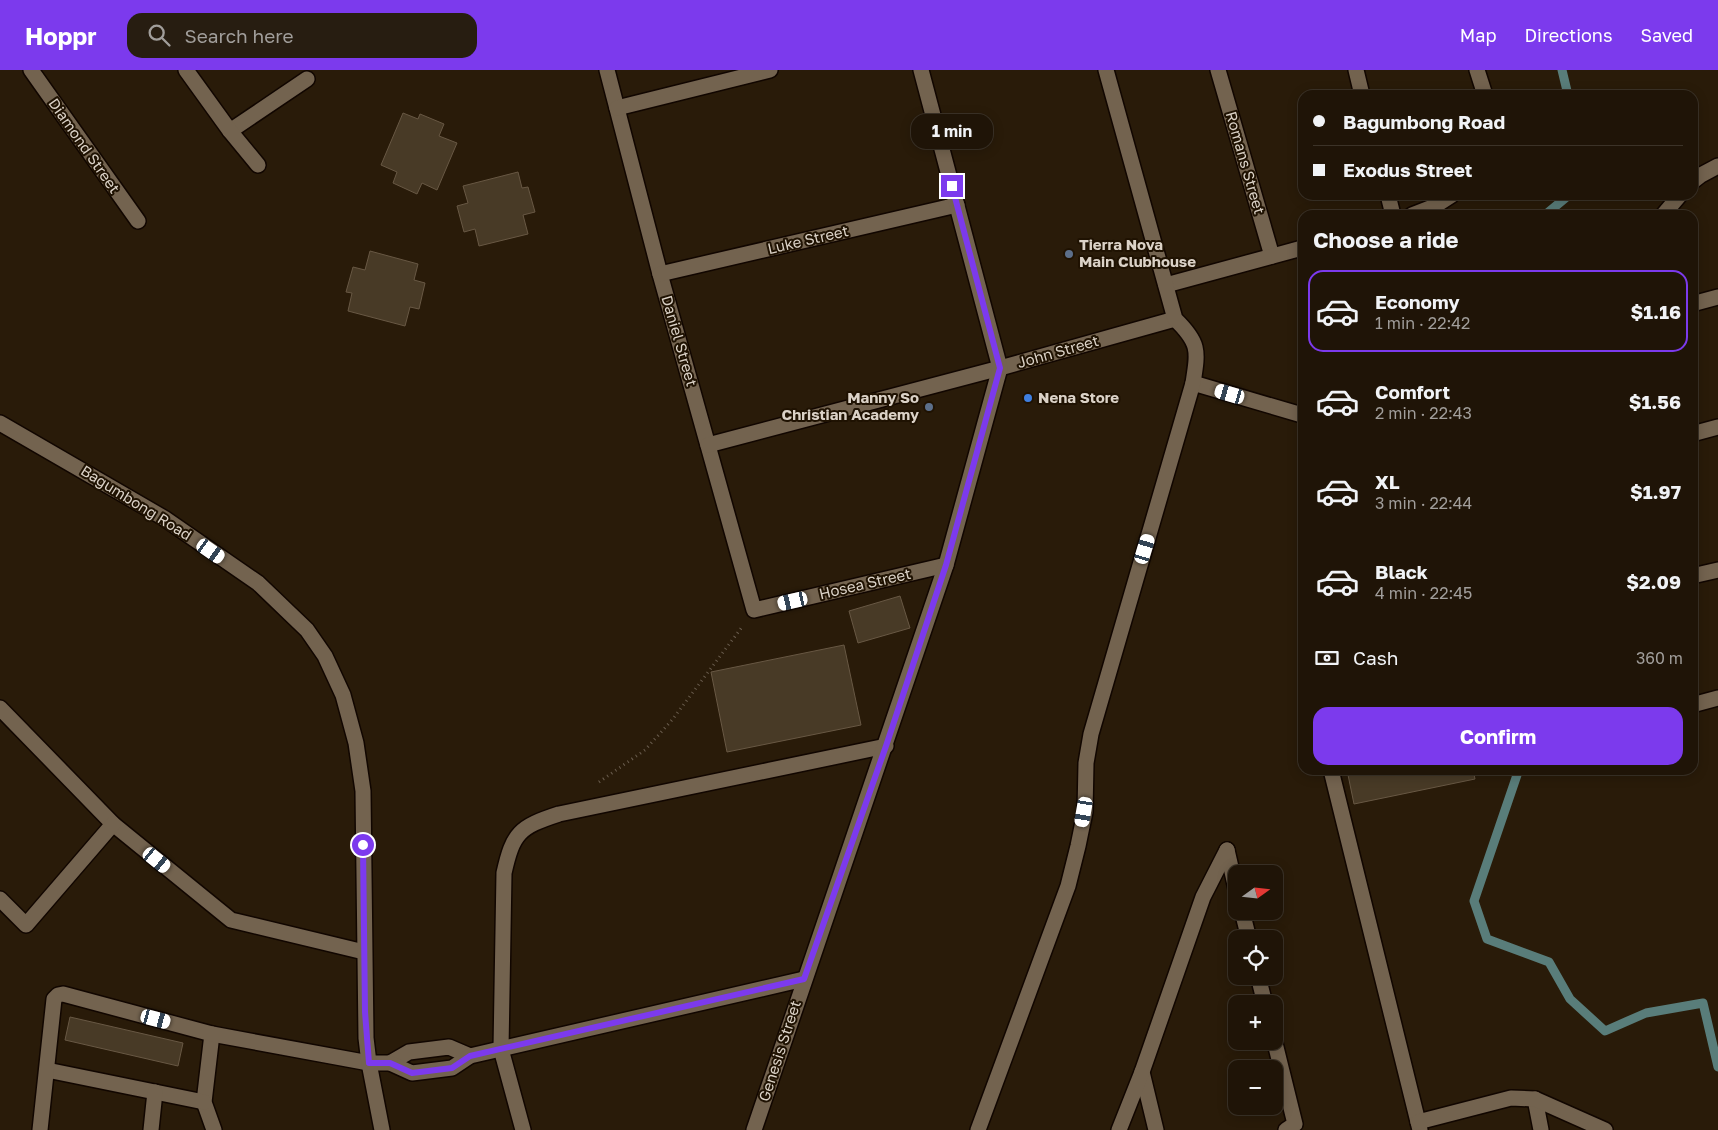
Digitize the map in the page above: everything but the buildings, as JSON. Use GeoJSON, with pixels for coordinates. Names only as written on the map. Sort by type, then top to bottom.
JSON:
{"type":"FeatureCollection","features":[{"type":"Feature","properties":{"kind":"street","name":"Diamond Street"},"geometry":{"type":"LineString","coordinates":[[31,70],[138,221]]}},
{"type":"Feature","properties":{"kind":"street"},"geometry":{"type":"LineString","coordinates":[[186,70],[230,131],[258,165]]}},
{"type":"Feature","properties":{"kind":"street","name":"Daniel Street"},"geometry":{"type":"LineString","coordinates":[[607,70],[660,274],[754,610]]}},
{"type":"Feature","properties":{"kind":"street"},"geometry":{"type":"LineString","coordinates":[[616,108],[770,70]]}},
{"type":"Feature","properties":{"kind":"street"},"geometry":{"type":"LineString","coordinates":[[921,70],[1000,368]]}},
{"type":"Feature","properties":{"kind":"street"},"geometry":{"type":"LineString","coordinates":[[978,1130],[1068,886],[1084,812],[1086,763],[1091,734],[1193,383],[1197,360],[1196,346],[1189,332],[1175,319],[1106,70]]}},
{"type":"Feature","properties":{"kind":"street","name":"Romans Street"},"geometry":{"type":"LineString","coordinates":[[1218,70],[1272,256]]}},
{"type":"Feature","properties":{"kind":"street"},"geometry":{"type":"LineString","coordinates":[[1356,70],[1361,90]]}},
{"type":"Feature","properties":{"kind":"street"},"geometry":{"type":"LineString","coordinates":[[1477,70],[1483,90]]}},
{"type":"Feature","properties":{"kind":"street"},"geometry":{"type":"LineString","coordinates":[[230,131],[307,79]]}},
{"type":"Feature","properties":{"kind":"street"},"geometry":{"type":"LineString","coordinates":[[1698,177],[1718,166]]}},
{"type":"Feature","properties":{"kind":"street"},"geometry":{"type":"LineString","coordinates":[[1425,210],[1444,200]]}},
{"type":"Feature","properties":{"kind":"street"},"geometry":{"type":"LineString","coordinates":[[1667,210],[1676,200]]}},
{"type":"Feature","properties":{"kind":"street","name":"Luke Street"},"geometry":{"type":"LineString","coordinates":[[660,274],[956,205]]}},
{"type":"Feature","properties":{"kind":"street"},"geometry":{"type":"LineString","coordinates":[[1166,285],[1298,249]]}},
{"type":"Feature","properties":{"kind":"street"},"geometry":{"type":"LineString","coordinates":[[1698,302],[1718,297]]}},
{"type":"Feature","properties":{"kind":"street","name":"John Street"},"geometry":{"type":"LineString","coordinates":[[708,446],[1175,319]]}},
{"type":"Feature","properties":{"kind":"street","name":"Genesis Street"},"geometry":{"type":"LineString","coordinates":[[754,1130],[946,565],[1000,368]]}},
{"type":"Feature","properties":{"kind":"street"},"geometry":{"type":"LineString","coordinates":[[1193,383],[1298,415]]}},
{"type":"Feature","properties":{"kind":"street","name":"Bagumbong Road"},"geometry":{"type":"LineString","coordinates":[[0,423],[164,518],[258,584],[307,630],[325,656],[343,695],[356,743],[363,791],[365,1021],[369,1063],[382,1130]]}},
{"type":"Feature","properties":{"kind":"street"},"geometry":{"type":"LineString","coordinates":[[1698,433],[1718,428]]}},
{"type":"Feature","properties":{"kind":"street","name":"Hosea Street"},"geometry":{"type":"LineString","coordinates":[[754,610],[946,565]]}},
{"type":"Feature","properties":{"kind":"street"},"geometry":{"type":"LineString","coordinates":[[1698,575],[1718,570]]}},
{"type":"Feature","properties":{"kind":"street"},"geometry":{"type":"LineString","coordinates":[[1698,703],[1718,698]]}},
{"type":"Feature","properties":{"kind":"street"},"geometry":{"type":"LineString","coordinates":[[0,708],[113,824],[231,920],[364,952]]}},
{"type":"Feature","properties":{"kind":"street"},"geometry":{"type":"LineString","coordinates":[[523,1130],[501,1049],[504,873],[509,852],[516,836],[527,826],[559,814],[886,746]]}},
{"type":"Feature","properties":{"kind":"street"},"geometry":{"type":"LineString","coordinates":[[1332,775],[1419,1126],[1511,1098],[1535,1099],[1605,1130]]}},
{"type":"Feature","properties":{"kind":"street"},"geometry":{"type":"LineString","coordinates":[[0,899],[26,924],[113,824]]}},
{"type":"Feature","properties":{"kind":"street"},"geometry":{"type":"LineString","coordinates":[[1119,1130],[1142,1072],[1203,897],[1227,850],[1230,865]]}},
{"type":"Feature","properties":{"kind":"street"},"geometry":{"type":"LineString","coordinates":[[40,1130],[54,999],[58,995],[63,994],[212,1034],[369,1063],[390,1063],[412,1073],[452,1068],[470,1056],[804,979]]}},
{"type":"Feature","properties":{"kind":"street"},"geometry":{"type":"LineString","coordinates":[[212,1034],[204,1102],[214,1130]]}},
{"type":"Feature","properties":{"kind":"street"},"geometry":{"type":"LineString","coordinates":[[390,1063],[409,1052],[449,1047],[470,1056]]}},
{"type":"Feature","properties":{"kind":"street"},"geometry":{"type":"LineString","coordinates":[[1277,1050],[1295,1124],[1286,1130]]}},
{"type":"Feature","properties":{"kind":"street"},"geometry":{"type":"LineString","coordinates":[[47,1070],[204,1102]]}},
{"type":"Feature","properties":{"kind":"street"},"geometry":{"type":"LineString","coordinates":[[1142,1072],[1156,1130]]}},
{"type":"Feature","properties":{"kind":"street"},"geometry":{"type":"LineString","coordinates":[[151,1130],[155,1092]]}},
{"type":"Feature","properties":{"kind":"street"},"geometry":{"type":"LineString","coordinates":[[1535,1099],[1541,1130]]}},
{"type":"Feature","properties":{"kind":"path"},"geometry":{"type":"LineString","coordinates":[[596,784],[645,750],[683,706],[754,610]]}},
{"type":"Feature","properties":{"kind":"waterway"},"geometry":{"type":"LineString","coordinates":[[1562,70],[1567,90]]}},
{"type":"Feature","properties":{"kind":"waterway"},"geometry":{"type":"LineString","coordinates":[[1551,210],[1563,200]]}},
{"type":"Feature","properties":{"kind":"waterway"},"geometry":{"type":"LineString","coordinates":[[1517,775],[1474,901],[1487,939],[1549,962],[1570,999],[1605,1031],[1646,1013],[1703,1003],[1718,1067]]}},
{"type":"Feature","properties":{"kind":"place","name":"Tierra Nova Main Clubhouse"},"geometry":{"type":"Point","coordinates":[1069,254]}},
{"type":"Feature","properties":{"kind":"place","name":"Nena Store"},"geometry":{"type":"Point","coordinates":[1028,398]}},
{"type":"Feature","properties":{"kind":"place","name":"Manny So Christian Academy"},"geometry":{"type":"Point","coordinates":[929,407]}},
{"type":"Feature","properties":{"kind":"route"},"geometry":{"type":"LineString","coordinates":[[363,845],[365,1012],[369,1063],[390,1063],[412,1073],[452,1068],[470,1056],[804,979],[886,746],[946,565],[1000,368],[952,186]]}}]}
